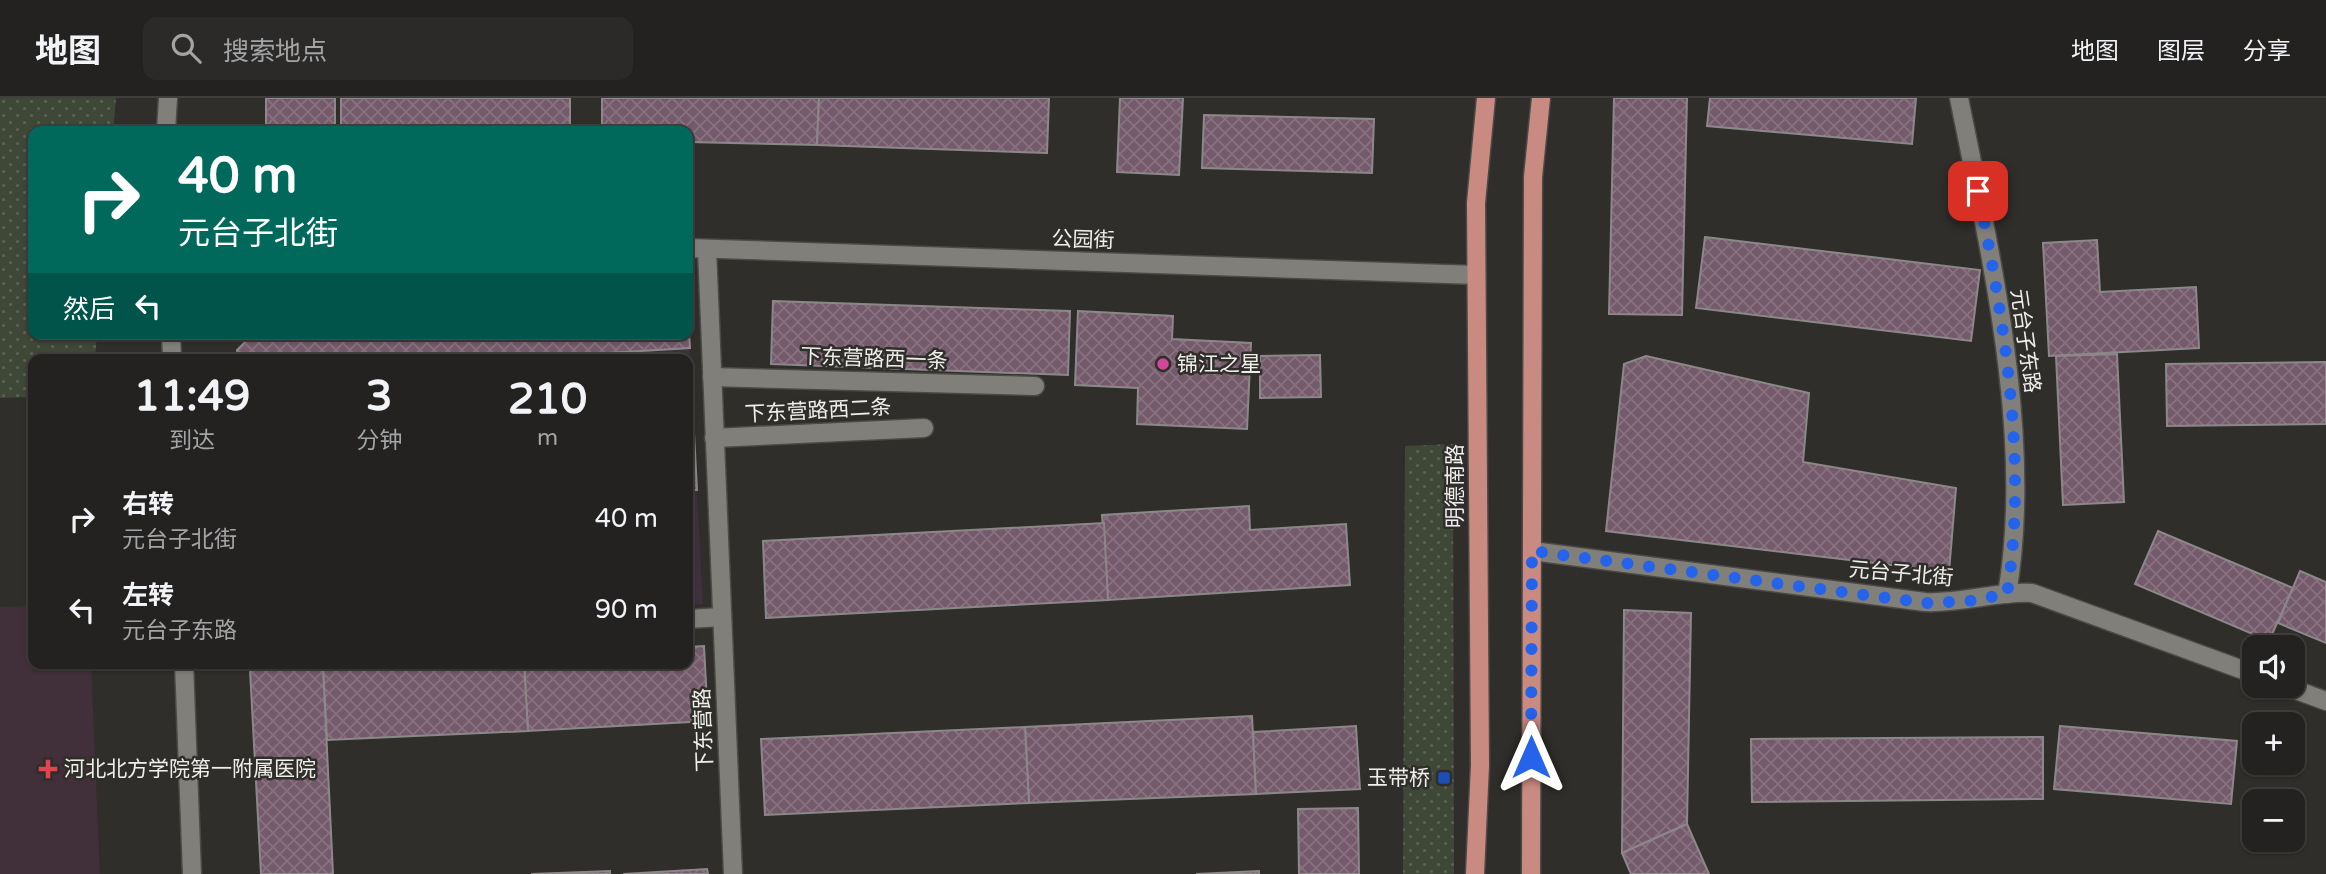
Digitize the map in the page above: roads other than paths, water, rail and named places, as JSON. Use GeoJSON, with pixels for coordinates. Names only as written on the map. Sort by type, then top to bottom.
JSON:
{"type":"FeatureCollection","features":[{"type":"Feature","properties":{"kind":"main road","name":"明德南路"},"geometry":{"type":"LineString","coordinates":[[1475,874],[1480,765],[1476,203],[1486,98]]}},
{"type":"Feature","properties":{"kind":"main road"},"geometry":{"type":"LineString","coordinates":[[1531,874],[1533,177],[1541,98]]}},
{"type":"Feature","properties":{"kind":"street"},"geometry":{"type":"LineString","coordinates":[[166,126],[168,98]]}},
{"type":"Feature","properties":{"kind":"street","name":"元台子东路"},"geometry":{"type":"LineString","coordinates":[[1959,98],[1987,238],[2011,406],[2015,538],[2007,594]]}},
{"type":"Feature","properties":{"kind":"street","name":"公园街"},"geometry":{"type":"LineString","coordinates":[[693,248],[1476,275]]}},
{"type":"Feature","properties":{"kind":"street","name":"下东营路"},"geometry":{"type":"LineString","coordinates":[[707,249],[733,874]]}},
{"type":"Feature","properties":{"kind":"street","name":"下东营路西一条"},"geometry":{"type":"LineString","coordinates":[[712,377],[1035,386]]}},
{"type":"Feature","properties":{"kind":"street","name":"下东营路西二条"},"geometry":{"type":"LineString","coordinates":[[715,438],[924,428]]}},
{"type":"Feature","properties":{"kind":"street","name":"元台子北街"},"geometry":{"type":"LineString","coordinates":[[1532,551],[1926,603],[2032,593],[2242,670]]}},
{"type":"Feature","properties":{"kind":"street"},"geometry":{"type":"LineString","coordinates":[[693,619],[722,617]]}},
{"type":"Feature","properties":{"kind":"street"},"geometry":{"type":"LineString","coordinates":[[184,669],[192,874]]}},
{"type":"Feature","properties":{"kind":"street"},"geometry":{"type":"LineString","coordinates":[[2305,693],[2326,701]]}},
{"type":"Feature","properties":{"kind":"place","name":"锦江之星"},"geometry":{"type":"Point","coordinates":[1163,364]}},
{"type":"Feature","properties":{"kind":"place","name":"河北北方学院第一附属医院"},"geometry":{"type":"Point","coordinates":[48,769]}},
{"type":"Feature","properties":{"kind":"place","name":"玉带桥"},"geometry":{"type":"Point","coordinates":[1444,778]}}]}
